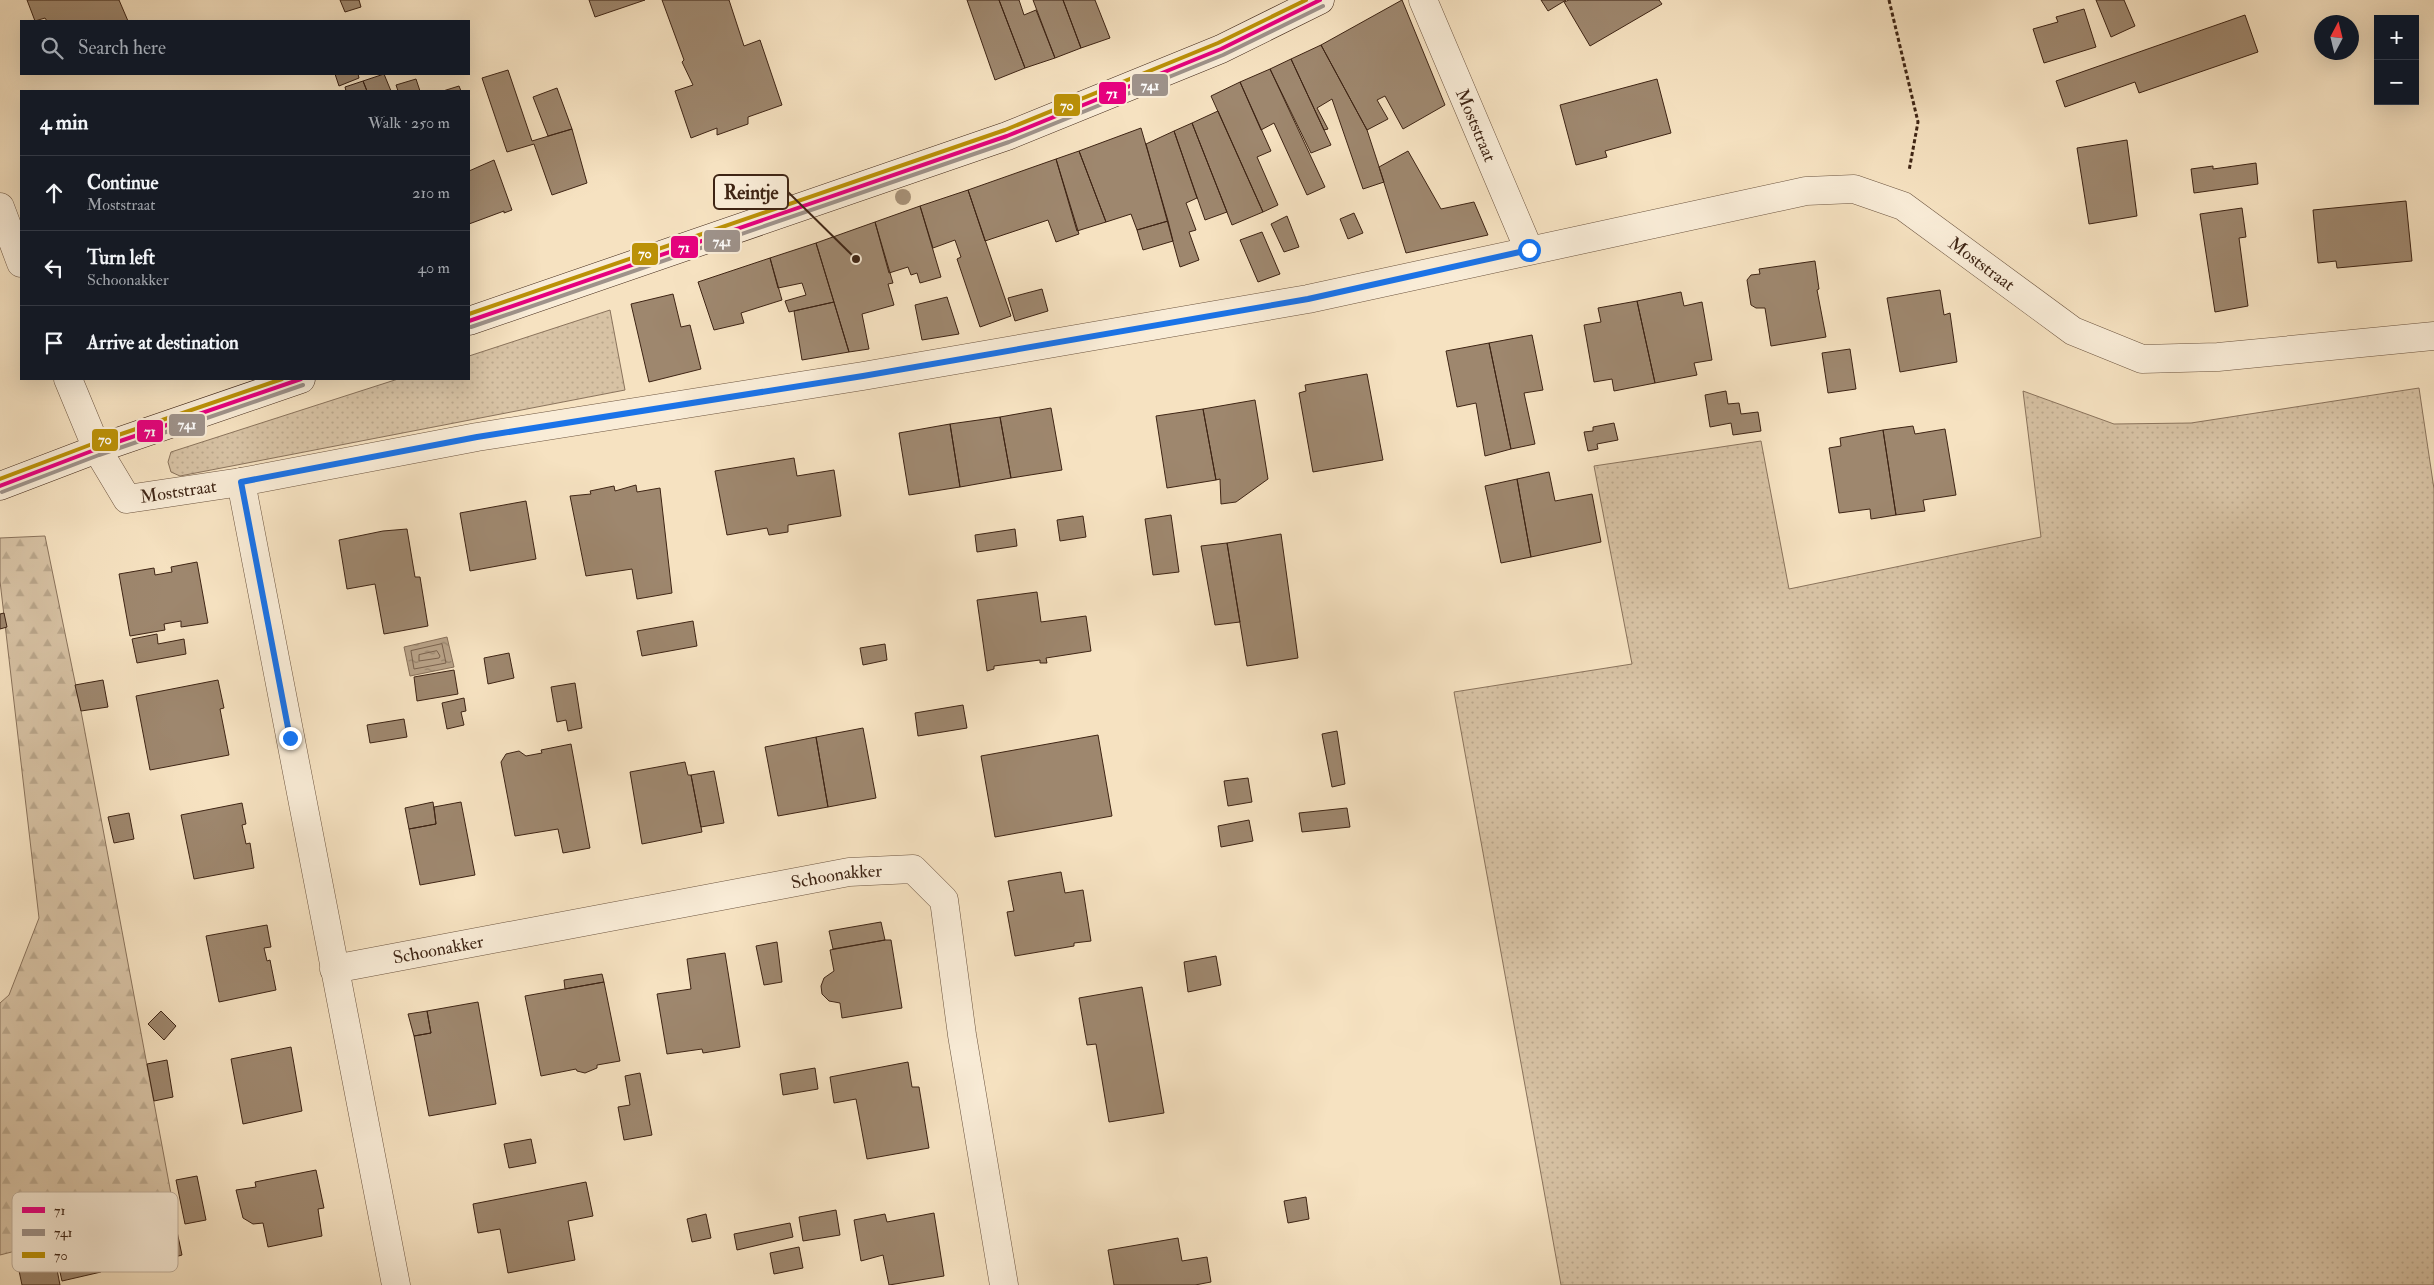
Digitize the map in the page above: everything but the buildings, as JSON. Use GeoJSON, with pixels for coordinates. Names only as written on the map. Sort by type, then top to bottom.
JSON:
{"type":"FeatureCollection","features":[{"type":"Feature","properties":{"kind":"street"},"geometry":{"type":"LineString","coordinates":[[470,321],[1007,136],[1221,49],[1320,0]]}},
{"type":"Feature","properties":{"kind":"street","name":"Moststraat"},"geometry":{"type":"LineString","coordinates":[[1423,0],[1529,250]]}},
{"type":"Feature","properties":{"kind":"street","name":"Moststraat"},"geometry":{"type":"LineString","coordinates":[[97,449],[127,499],[241,482],[477,437],[854,378],[1308,299],[1806,190],[1854,189],[1903,206],[2073,331],[2142,359],[2218,357],[2434,336]]}},
{"type":"Feature","properties":{"kind":"street"},"geometry":{"type":"LineString","coordinates":[[0,207],[20,260]]}},
{"type":"Feature","properties":{"kind":"street"},"geometry":{"type":"LineString","coordinates":[[68,380],[97,449]]}},
{"type":"Feature","properties":{"kind":"street"},"geometry":{"type":"LineString","coordinates":[[0,486],[97,449],[298,380]]}},
{"type":"Feature","properties":{"kind":"street"},"geometry":{"type":"LineString","coordinates":[[241,482],[396,1285]]}},
{"type":"Feature","properties":{"kind":"street","name":"Schoonakker"},"geometry":{"type":"LineString","coordinates":[[334,970],[840,873],[913,869],[944,900],[962,1035],[1004,1285]]}},
{"type":"Feature","properties":{"kind":"path"},"geometry":{"type":"LineString","coordinates":[[1889,0],[1918,122],[1903,206]]}},
{"type":"Feature","properties":{"kind":"green space"},"geometry":{"type":"Polygon","coordinates":[[[610,310],[625,390],[180,476],[171,472],[168,462],[171,452],[395,380],[470,380],[470,356],[610,310]]]}},
{"type":"Feature","properties":{"kind":"green space"},"geometry":{"type":"Polygon","coordinates":[[[2419,388],[2434,489],[2434,1285],[1561,1285],[1454,692],[1632,664],[1594,466],[1761,441],[1789,589],[2041,537],[2023,391],[2114,424],[2191,423],[2419,388]]]}},
{"type":"Feature","properties":{"kind":"green space"},"geometry":{"type":"Polygon","coordinates":[[[45,536],[81,711],[171,1192],[12,1192],[12,1252],[0,1255],[0,1003],[9,995],[39,918],[0,581],[0,538],[45,536]]]}},
{"type":"Feature","properties":{"kind":"water"},"geometry":{"type":"Polygon","coordinates":[[[447,637],[454,667],[410,676],[404,647],[447,637]]]}},
{"type":"Feature","properties":{"kind":"transit line","name":"70"},"geometry":{"type":"LineString","coordinates":[[470,314],[1005,130],[1218,43],[1306,0]]}},
{"type":"Feature","properties":{"kind":"transit line","name":"71"},"geometry":{"type":"LineString","coordinates":[[470,321],[1007,136],[1221,49],[1320,0]]}},
{"type":"Feature","properties":{"kind":"transit line","name":"741"},"geometry":{"type":"LineString","coordinates":[[471,327],[1009,142],[1223,55],[1323,6]]}},
{"type":"Feature","properties":{"kind":"transit line","name":"70"},"geometry":{"type":"LineString","coordinates":[[0,479],[95,443],[279,380]]}},
{"type":"Feature","properties":{"kind":"transit line","name":"71"},"geometry":{"type":"LineString","coordinates":[[0,486],[97,449],[298,380]]}},
{"type":"Feature","properties":{"kind":"transit line","name":"741"},"geometry":{"type":"LineString","coordinates":[[2,492],[99,455],[303,385]]}},
{"type":"Feature","properties":{"kind":"place","name":"Reintje"},"geometry":{"type":"Point","coordinates":[856,259]}},
{"type":"Feature","properties":{"kind":"route"},"geometry":{"type":"LineString","coordinates":[[290,738],[241,482],[477,437],[863,376],[1308,299],[1529,250]]}}]}
